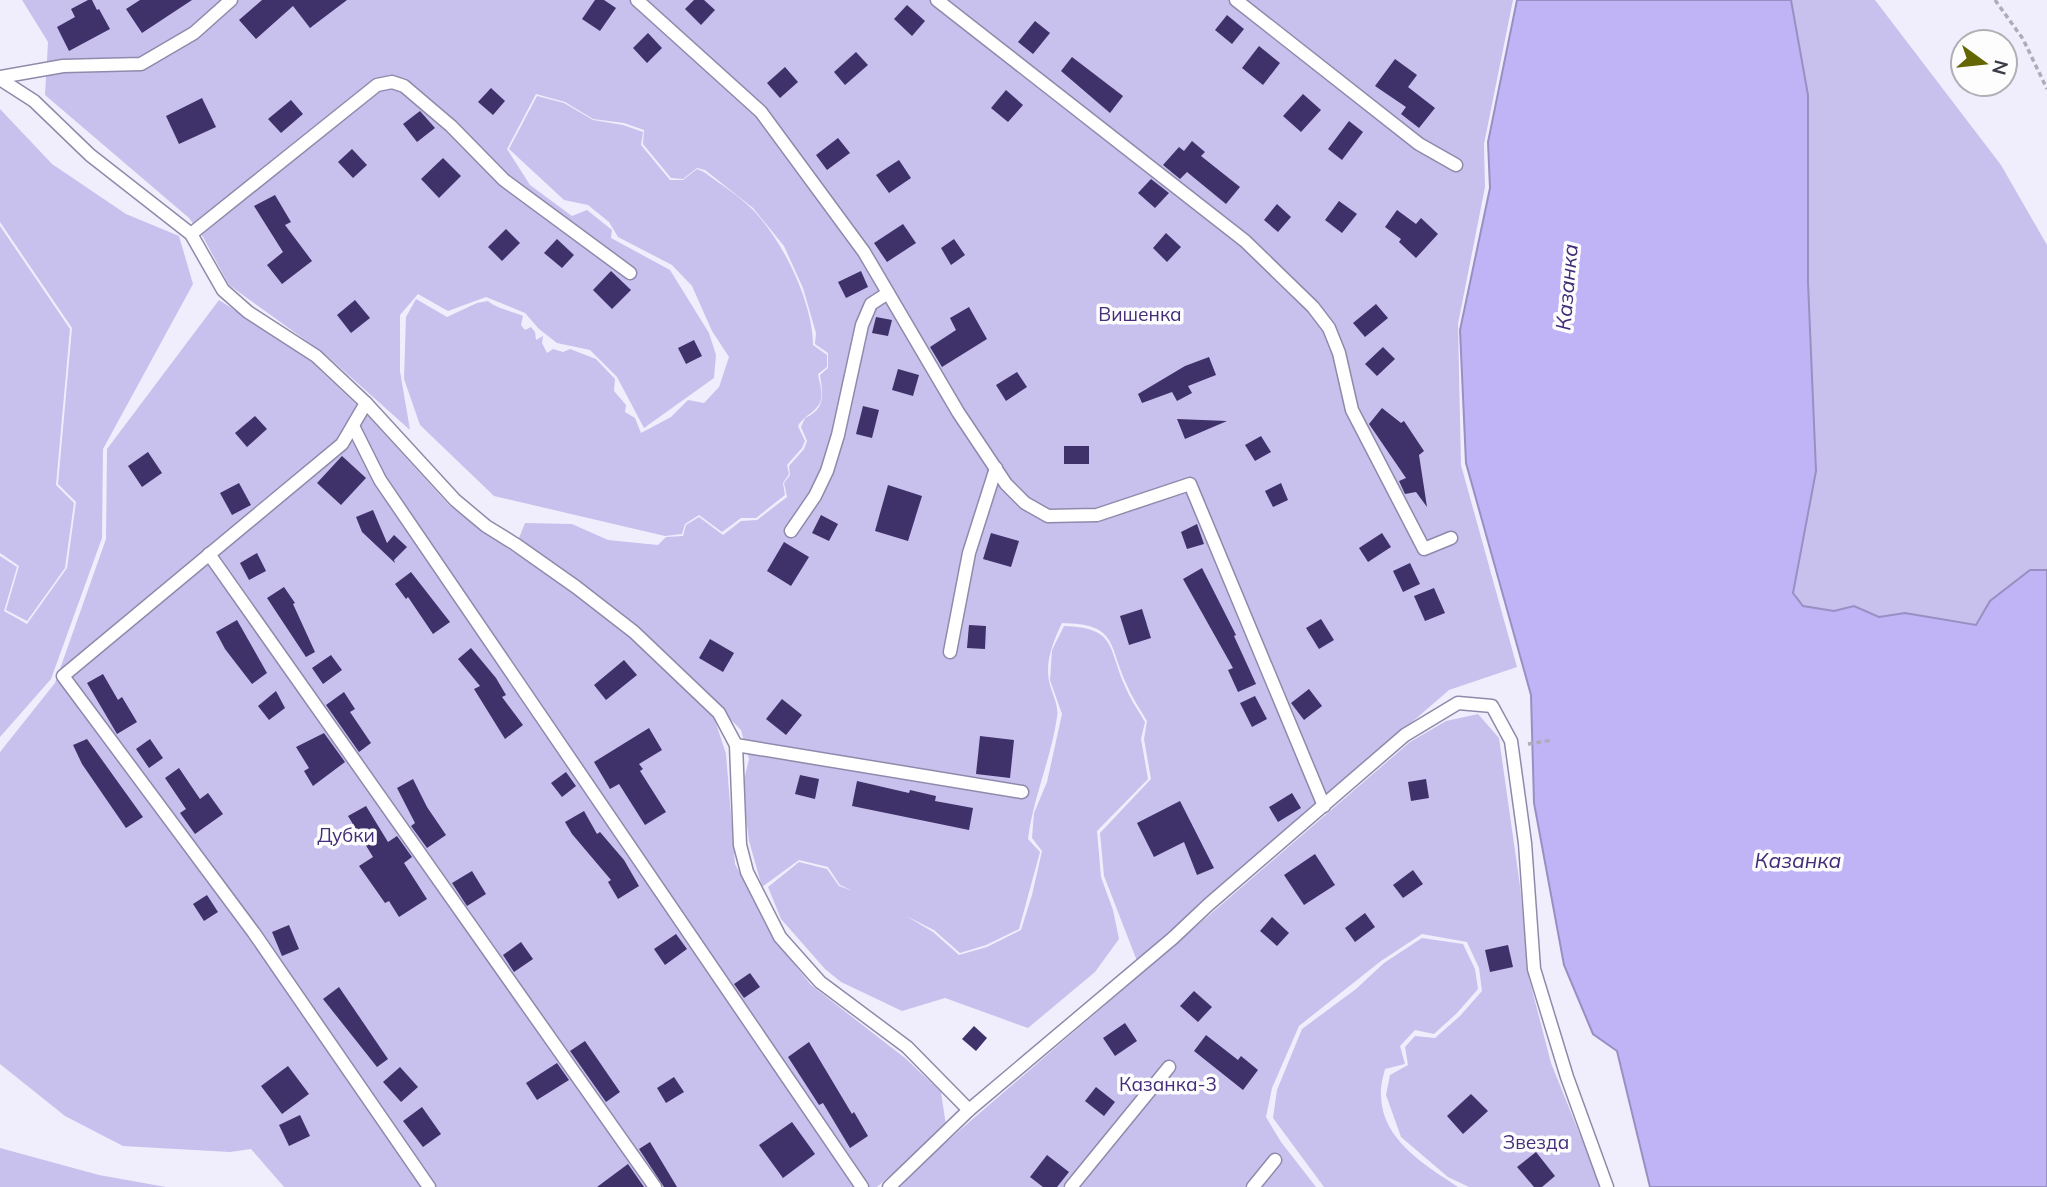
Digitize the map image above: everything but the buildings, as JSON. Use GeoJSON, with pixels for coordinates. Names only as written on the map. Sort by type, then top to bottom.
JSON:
{"type":"FeatureCollection","features":[{"type":"Feature","properties":{"kind":"lane"},"geometry":{"type":"LineString","coordinates":[[0,78],[63,66],[141,64],[194,33],[231,0]]}},
{"type":"Feature","properties":{"kind":"lane"},"geometry":{"type":"LineString","coordinates":[[637,0],[761,112],[864,252],[958,412],[1006,484],[1025,503],[1048,516],[1097,515],[1190,484],[1324,806]]}},
{"type":"Feature","properties":{"kind":"lane"},"geometry":{"type":"LineString","coordinates":[[937,0],[1245,241],[1313,307],[1329,328],[1339,353],[1352,410],[1424,549],[1451,538]]}},
{"type":"Feature","properties":{"kind":"lane"},"geometry":{"type":"LineString","coordinates":[[1236,0],[1419,144],[1456,165]]}},
{"type":"Feature","properties":{"kind":"lane"},"geometry":{"type":"LineString","coordinates":[[0,78],[34,101],[90,155],[191,234],[223,290],[248,312],[316,356],[366,403],[465,509],[576,587],[634,632],[719,713],[736,745],[740,845],[747,872],[780,937],[820,982],[907,1047],[969,1110]]}},
{"type":"Feature","properties":{"kind":"lane"},"geometry":{"type":"LineString","coordinates":[[191,234],[377,85],[392,82],[404,86],[451,126],[504,180],[630,273]]}},
{"type":"Feature","properties":{"kind":"lane"},"geometry":{"type":"LineString","coordinates":[[791,531],[815,496],[827,471],[871,304],[888,292]]}},
{"type":"Feature","properties":{"kind":"lane"},"geometry":{"type":"LineString","coordinates":[[366,403],[342,444],[63,676],[254,933],[429,1187]]}},
{"type":"Feature","properties":{"kind":"lane"},"geometry":{"type":"LineString","coordinates":[[353,426],[380,480],[410,525],[862,1187]]}},
{"type":"Feature","properties":{"kind":"lane"},"geometry":{"type":"LineString","coordinates":[[950,652],[969,554],[996,468]]}},
{"type":"Feature","properties":{"kind":"lane"},"geometry":{"type":"LineString","coordinates":[[209,554],[655,1187]]}},
{"type":"Feature","properties":{"kind":"lane"},"geometry":{"type":"LineString","coordinates":[[897,1184],[969,1110],[1173,938],[1405,735],[1458,703],[1492,706],[1511,741],[1525,843],[1534,969],[1567,1077],[1607,1187]]}},
{"type":"Feature","properties":{"kind":"lane"},"geometry":{"type":"LineString","coordinates":[[736,745],[1022,792]]}},
{"type":"Feature","properties":{"kind":"lane"},"geometry":{"type":"LineString","coordinates":[[1071,1187],[1169,1067]]}},
{"type":"Feature","properties":{"kind":"lane"},"geometry":{"type":"LineString","coordinates":[[1253,1187],[1275,1160]]}},
{"type":"Feature","properties":{"kind":"path"},"geometry":{"type":"LineString","coordinates":[[1995,0],[2023,39],[2047,89]]}},
{"type":"Feature","properties":{"kind":"path"},"geometry":{"type":"LineString","coordinates":[[1526,745],[1553,740]]}},
{"type":"Feature","properties":{"kind":"green space","name":"Вишенка"},"geometry":{"type":"Polygon","coordinates":[[[22,0],[1513,0],[1484,144],[1485,187],[1458,324],[1461,465],[1517,667],[1449,690],[1137,961],[1104,876],[1100,833],[1151,779],[1144,739],[1147,721],[1128,688],[1108,638],[1093,627],[1062,623],[1053,645],[1048,669],[1048,677],[1057,717],[1051,748],[1034,809],[1028,839],[1040,852],[1019,929],[986,945],[960,953],[934,930],[906,916],[933,932],[959,955],[987,947],[1021,930],[1042,851],[1032,838],[1034,813],[1047,782],[1062,714],[1050,680],[1052,650],[1064,626],[1081,627],[1093,630],[1107,641],[1126,689],[1145,722],[1141,739],[1148,779],[1097,831],[1101,877],[1113,910],[1119,939],[1095,972],[1028,1028],[945,998],[902,1011],[841,982],[825,969],[781,919],[768,887],[799,862],[827,869],[839,886],[853,891],[840,885],[828,867],[799,860],[762,887],[749,841],[742,788],[749,759],[741,730],[639,627],[519,538],[525,523],[572,524],[608,540],[658,545],[666,537],[683,536],[686,525],[699,517],[723,535],[741,521],[757,520],[787,497],[784,483],[790,475],[789,466],[804,449],[807,441],[801,427],[805,418],[817,410],[822,400],[820,375],[828,368],[828,353],[815,344],[816,333],[803,288],[784,246],[753,208],[705,170],[697,168],[683,179],[671,178],[643,144],[644,130],[624,123],[593,119],[565,102],[536,94],[507,149],[530,185],[572,216],[587,210],[612,230],[611,238],[670,270],[709,333],[716,355],[714,378],[644,428],[617,377],[590,350],[557,343],[525,313],[486,297],[448,311],[418,294],[400,315],[400,371],[410,430],[326,355],[229,285],[203,237],[189,218],[45,95],[48,42],[22,0]]]}},
{"type":"Feature","properties":{"kind":"green space"},"geometry":{"type":"Polygon","coordinates":[[[1791,0],[1875,0],[2001,165],[2047,245],[2047,570],[1990,601],[1976,625],[1905,613],[1879,617],[1854,606],[1834,611],[1803,606],[1793,593],[1816,471],[1808,282],[1808,95],[1791,0]]]}},
{"type":"Feature","properties":{"kind":"green space"},"geometry":{"type":"Polygon","coordinates":[[[537,96],[564,103],[593,120],[623,125],[643,132],[641,145],[670,180],[683,180],[697,169],[704,172],[752,209],[774,237],[794,272],[808,310],[813,345],[827,355],[827,367],[818,374],[822,393],[820,403],[798,426],[805,441],[787,465],[789,474],[783,483],[785,495],[756,518],[741,518],[722,532],[699,515],[685,524],[682,534],[665,536],[494,496],[420,425],[404,379],[406,317],[416,299],[447,317],[477,303],[488,301],[523,316],[521,325],[525,330],[531,327],[536,340],[543,336],[542,343],[547,353],[553,349],[563,352],[570,349],[596,359],[615,379],[614,391],[626,405],[625,412],[635,418],[641,433],[671,417],[688,400],[704,403],[719,387],[729,357],[712,331],[692,286],[672,265],[618,237],[609,222],[588,205],[564,200],[509,149],[537,96]]]}},
{"type":"Feature","properties":{"kind":"green space"},"geometry":{"type":"Polygon","coordinates":[[[0,109],[52,164],[126,214],[179,236],[193,284],[103,449],[102,538],[51,679],[0,737],[0,556],[17,567],[4,611],[27,624],[67,568],[76,502],[58,484],[72,328],[0,222],[0,109]]]}},
{"type":"Feature","properties":{"kind":"green space"},"geometry":{"type":"Polygon","coordinates":[[[0,226],[70,329],[56,485],[74,503],[65,568],[27,621],[6,610],[19,566],[0,553],[0,226]]]}},
{"type":"Feature","properties":{"kind":"green space","name":"Дубки"},"geometry":{"type":"Polygon","coordinates":[[[219,300],[304,355],[368,416],[449,505],[573,593],[631,638],[713,714],[726,754],[735,864],[772,936],[811,985],[905,1058],[941,1092],[946,1126],[877,1187],[284,1187],[251,1149],[230,1152],[123,1146],[65,1116],[0,1064],[0,752],[55,683],[106,539],[107,449],[219,300]]]}},
{"type":"Feature","properties":{"kind":"green space","name":"Казанка-3"},"geometry":{"type":"Polygon","coordinates":[[[1478,714],[1499,738],[1520,886],[1529,978],[1551,1063],[1601,1187],[1469,1187],[1448,1177],[1401,1137],[1386,1095],[1390,1075],[1408,1065],[1405,1047],[1415,1036],[1435,1038],[1460,1016],[1482,991],[1479,968],[1467,942],[1422,934],[1381,961],[1299,1026],[1272,1088],[1266,1117],[1281,1142],[1316,1187],[894,1187],[1410,742],[1446,721],[1478,714]]]}},
{"type":"Feature","properties":{"kind":"green space"},"geometry":{"type":"Polygon","coordinates":[[[1422,938],[1463,944],[1475,969],[1478,989],[1434,1034],[1415,1030],[1400,1046],[1405,1064],[1385,1069],[1381,1089],[1383,1112],[1389,1126],[1408,1150],[1458,1187],[1324,1187],[1273,1118],[1277,1090],[1302,1029],[1356,989],[1384,963],[1422,938]]]}},
{"type":"Feature","properties":{"kind":"green space"},"geometry":{"type":"Polygon","coordinates":[[[0,1148],[99,1175],[166,1187],[0,1187],[0,1148]]]}},
{"type":"Feature","properties":{"kind":"water","name":"Казанка"},"geometry":{"type":"Polygon","coordinates":[[[1517,0],[1791,0],[1808,95],[1808,282],[1816,471],[1793,593],[1803,606],[1834,611],[1854,606],[1879,617],[1905,613],[1976,625],[1990,601],[2030,570],[2047,570],[2047,1187],[1650,1187],[1617,1051],[1593,1034],[1564,965],[1534,803],[1531,695],[1466,463],[1460,330],[1490,188],[1488,142],[1517,0]]]}},
{"type":"Feature","properties":{"kind":"park label","name":"Звезда"},"geometry":{"type":"Point","coordinates":[1536,1142]}}]}
